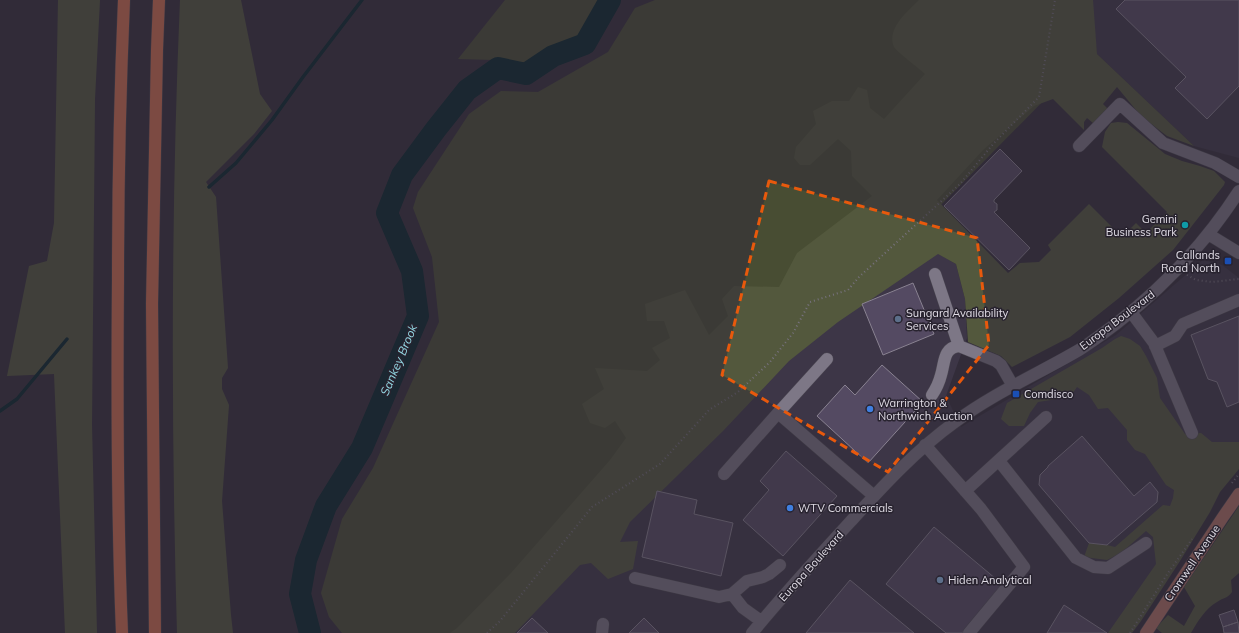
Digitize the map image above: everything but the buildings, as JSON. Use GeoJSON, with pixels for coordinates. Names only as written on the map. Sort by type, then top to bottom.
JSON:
{"type":"FeatureCollection","features":[{"type":"Feature","properties":{"kind":"highway"},"geometry":{"type":"LineString","coordinates":[[122,633],[118,552],[117,367],[118,206],[124,0]]}},
{"type":"Feature","properties":{"kind":"highway"},"geometry":{"type":"LineString","coordinates":[[155,633],[153,584],[152,304],[156,66],[159,0]]}},
{"type":"Feature","properties":{"kind":"main road","name":"Cromwell Avenue"},"geometry":{"type":"LineString","coordinates":[[1146,633],[1218,523],[1239,494]]}},
{"type":"Feature","properties":{"kind":"street"},"geometry":{"type":"LineString","coordinates":[[1079,146],[1120,104],[1163,143],[1215,163],[1239,177]]}},
{"type":"Feature","properties":{"kind":"street","name":"Europa Boulevard"},"geometry":{"type":"LineString","coordinates":[[752,633],[810,566],[874,496],[925,445],[956,420],[1080,349],[1131,312],[1178,269],[1208,234],[1239,191]]}},
{"type":"Feature","properties":{"kind":"street"},"geometry":{"type":"LineString","coordinates":[[1208,234],[1239,253]]}},
{"type":"Feature","properties":{"kind":"street"},"geometry":{"type":"LineString","coordinates":[[935,274],[959,346]]}},
{"type":"Feature","properties":{"kind":"street"},"geometry":{"type":"LineString","coordinates":[[1155,346],[1175,336],[1183,324],[1239,300]]}},
{"type":"Feature","properties":{"kind":"street"},"geometry":{"type":"LineString","coordinates":[[1131,312],[1155,346],[1192,433]]}},
{"type":"Feature","properties":{"kind":"street"},"geometry":{"type":"LineString","coordinates":[[932,395],[938,386],[945,356],[948,350],[959,346],[996,361],[1001,365],[1013,386]]}},
{"type":"Feature","properties":{"kind":"street"},"geometry":{"type":"LineString","coordinates":[[724,474],[827,359]]}},
{"type":"Feature","properties":{"kind":"street"},"geometry":{"type":"LineString","coordinates":[[778,413],[874,496]]}},
{"type":"Feature","properties":{"kind":"street"},"geometry":{"type":"LineString","coordinates":[[965,491],[1046,417]]}},
{"type":"Feature","properties":{"kind":"street"},"geometry":{"type":"LineString","coordinates":[[925,445],[981,509],[1024,567],[969,633]]}},
{"type":"Feature","properties":{"kind":"street"},"geometry":{"type":"LineString","coordinates":[[998,461],[1076,558],[1094,567],[1108,568],[1146,543]]}},
{"type":"Feature","properties":{"kind":"street"},"geometry":{"type":"LineString","coordinates":[[635,578],[713,596],[726,596],[732,594],[747,581],[763,577],[780,565]]}},
{"type":"Feature","properties":{"kind":"street"},"geometry":{"type":"LineString","coordinates":[[732,594],[743,608],[761,622]]}},
{"type":"Feature","properties":{"kind":"path"},"geometry":{"type":"LineString","coordinates":[[487,633],[505,615],[592,507],[660,464],[709,410],[738,392],[770,362],[794,333],[810,302],[848,290],[859,277],[960,184],[994,143],[1039,97],[1055,0]]}},
{"type":"Feature","properties":{"kind":"path"},"geometry":{"type":"LineString","coordinates":[[1178,269],[1190,277],[1204,282],[1221,282],[1239,279]]}},
{"type":"Feature","properties":{"kind":"highlighted area"},"geometry":{"type":"Polygon","coordinates":[[[769,181],[977,238],[989,345],[888,472],[722,375],[769,181]]]}},
{"type":"Feature","properties":{"kind":"shaded area"},"geometry":{"type":"Polygon","coordinates":[[[1091,0],[1239,0],[1239,158],[1194,146],[1097,54],[1091,0]]]}},
{"type":"Feature","properties":{"kind":"shaded area"},"geometry":{"type":"Polygon","coordinates":[[[918,242],[956,264],[965,299],[967,338],[946,396],[961,427],[1116,335],[1203,260],[1222,265],[1239,278],[1239,456],[1116,633],[502,633],[802,337],[918,242]]]}},
{"type":"Feature","properties":{"kind":"green space"},"geometry":{"type":"Polygon","coordinates":[[[58,0],[100,0],[95,99],[92,425],[97,633],[65,633],[54,374],[7,376],[29,266],[47,261],[54,223],[58,0]]]}},
{"type":"Feature","properties":{"kind":"green space"},"geometry":{"type":"Polygon","coordinates":[[[180,0],[241,0],[260,94],[272,111],[254,134],[206,182],[216,197],[228,368],[222,378],[222,389],[229,405],[222,501],[233,633],[177,633],[173,316],[175,158],[180,0]]]}},
{"type":"Feature","properties":{"kind":"green space"},"geometry":{"type":"Polygon","coordinates":[[[505,0],[599,0],[579,36],[521,64],[495,60],[458,59],[505,0]]]}},
{"type":"Feature","properties":{"kind":"green space"},"geometry":{"type":"Polygon","coordinates":[[[655,0],[1086,0],[1055,89],[935,211],[573,547],[496,633],[342,633],[329,617],[321,593],[342,519],[373,468],[439,322],[432,257],[413,208],[418,192],[469,114],[501,91],[538,92],[608,52],[635,8],[655,0]]]}},
{"type":"Feature","properties":{"kind":"green space"},"geometry":{"type":"Polygon","coordinates":[[[919,0],[1093,0],[1097,54],[1194,146],[1167,136],[1141,116],[1117,87],[1103,104],[1109,110],[1098,121],[1093,123],[1087,118],[1084,122],[1084,130],[1053,99],[1034,106],[983,150],[937,200],[1008,273],[1020,263],[1039,262],[1051,250],[1048,245],[1089,204],[1122,237],[1136,223],[1146,233],[1167,212],[1102,147],[1105,132],[1111,123],[1127,123],[1165,154],[1214,171],[1225,182],[1224,185],[1173,250],[1119,298],[1070,337],[1012,367],[1001,356],[968,342],[965,299],[956,264],[938,254],[838,322],[789,361],[723,431],[630,522],[620,542],[638,541],[633,569],[608,579],[591,563],[580,565],[515,633],[450,633],[457,628],[511,573],[610,460],[626,438],[615,421],[605,428],[590,423],[582,404],[604,389],[595,368],[647,371],[660,360],[652,348],[670,338],[664,321],[647,321],[645,304],[685,290],[709,335],[728,316],[722,299],[734,286],[779,287],[797,253],[872,196],[852,176],[851,151],[838,139],[810,165],[800,165],[794,158],[796,147],[816,124],[813,111],[832,101],[849,101],[858,87],[867,90],[870,108],[884,119],[925,74],[894,47],[892,40],[895,27],[899,21],[919,0]]]}},
{"type":"Feature","properties":{"kind":"green space"},"geometry":{"type":"Polygon","coordinates":[[[1121,336],[1130,339],[1140,346],[1157,378],[1160,398],[1185,434],[1201,433],[1212,442],[1239,442],[1239,469],[1220,492],[1210,512],[1180,561],[1132,633],[1108,633],[1156,564],[1153,537],[1146,531],[1121,553],[1107,560],[1084,557],[1089,543],[1115,547],[1163,505],[1170,506],[1174,490],[1166,485],[1145,454],[1135,450],[1127,440],[1127,430],[1108,408],[1098,409],[1089,395],[1077,387],[1070,397],[1038,402],[1030,413],[1024,426],[1009,426],[1001,419],[1007,403],[1121,336]]]}},
{"type":"Feature","properties":{"kind":"green space"},"geometry":{"type":"Polygon","coordinates":[[[1239,506],[1239,573],[1231,580],[1232,592],[1229,596],[1219,600],[1205,612],[1191,633],[1162,633],[1156,628],[1168,615],[1184,626],[1195,606],[1184,587],[1239,506]]]}},
{"type":"Feature","properties":{"kind":"waterway"},"geometry":{"type":"LineString","coordinates":[[209,187],[236,163],[272,120],[362,0]]}},
{"type":"Feature","properties":{"kind":"waterway","name":"Sankey Brook"},"geometry":{"type":"LineString","coordinates":[[310,633],[300,594],[306,560],[326,506],[362,448],[418,316],[412,271],[387,213],[402,175],[467,90],[498,68],[526,74],[553,56],[585,44],[610,0]]}},
{"type":"Feature","properties":{"kind":"waterway"},"geometry":{"type":"LineString","coordinates":[[0,411],[17,399],[67,339]]}},
{"type":"Feature","properties":{"kind":"place","name":"Gemini Business Park"},"geometry":{"type":"Point","coordinates":[1185,225]}},
{"type":"Feature","properties":{"kind":"place","name":"Callands Road North"},"geometry":{"type":"Point","coordinates":[1228,261]}},
{"type":"Feature","properties":{"kind":"place","name":"Sungard Availability Services"},"geometry":{"type":"Point","coordinates":[898,319]}},
{"type":"Feature","properties":{"kind":"place","name":"Comdisco"},"geometry":{"type":"Point","coordinates":[1016,394]}},
{"type":"Feature","properties":{"kind":"place","name":"Warrington & Northwich Auction"},"geometry":{"type":"Point","coordinates":[870,409]}},
{"type":"Feature","properties":{"kind":"place","name":"WTV Commercials"},"geometry":{"type":"Point","coordinates":[790,508]}},
{"type":"Feature","properties":{"kind":"place","name":"Hiden Analytical"},"geometry":{"type":"Point","coordinates":[940,580]}}]}
